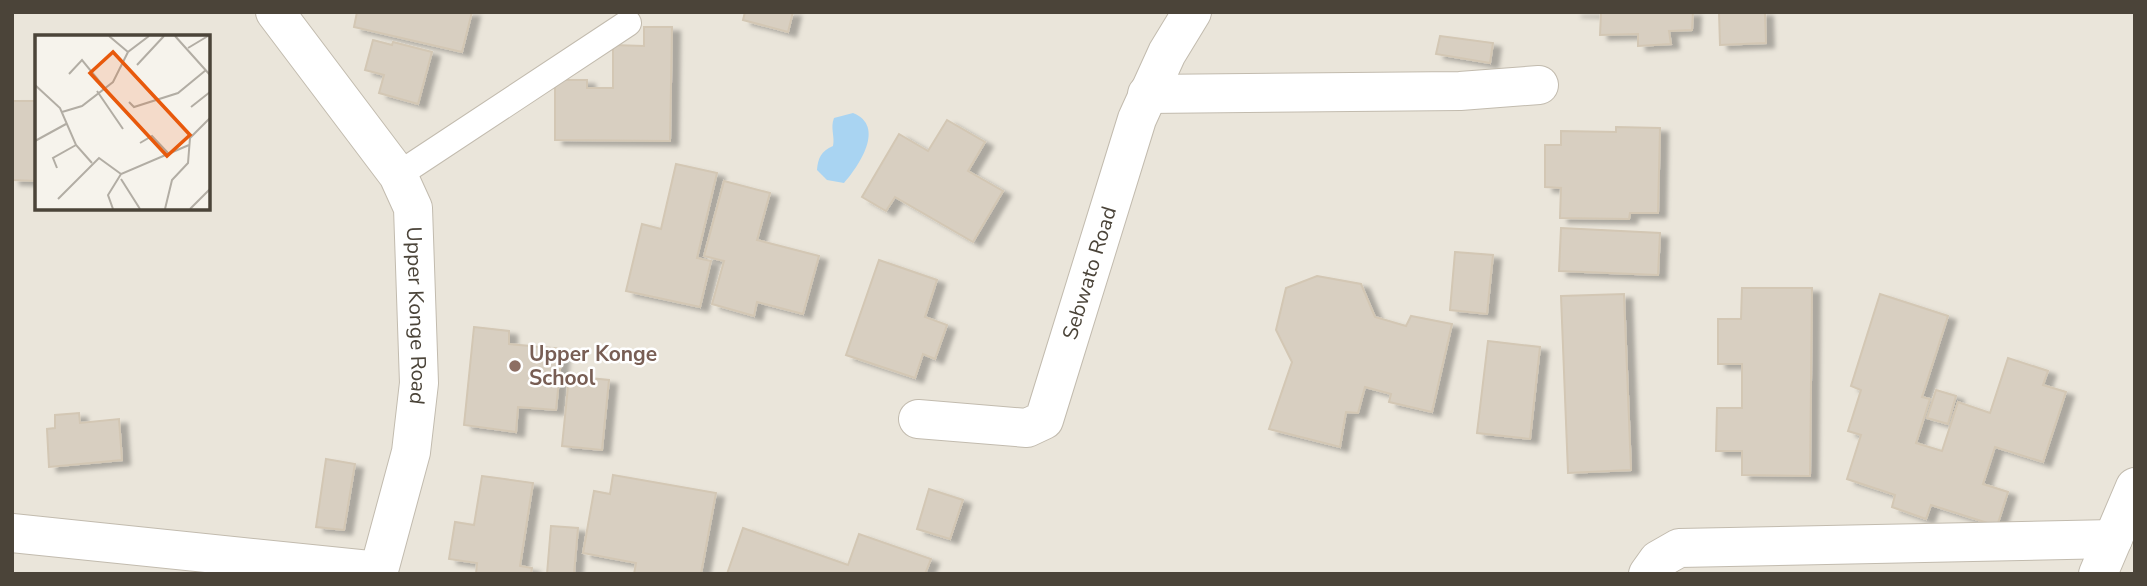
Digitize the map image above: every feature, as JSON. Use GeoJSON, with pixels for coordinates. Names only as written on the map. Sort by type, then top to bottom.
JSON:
{"type":"FeatureCollection","features":[{"type":"Feature","properties":{"kind":"street","name":"Upper Konge Road"},"geometry":{"type":"LineString","coordinates":[[275,12],[398,175],[413,208],[419,383],[411,452],[379,572]]}},
{"type":"Feature","properties":{"kind":"street","name":"Sebwato Road"},"geometry":{"type":"LineString","coordinates":[[918,419],[1027,428],[1044,420],[1137,119],[1167,53],[1192,12]]}},
{"type":"Feature","properties":{"kind":"street"},"geometry":{"type":"LineString","coordinates":[[1147,94],[1460,91],[1539,85]]}},
{"type":"Feature","properties":{"kind":"street"},"geometry":{"type":"LineString","coordinates":[[2098,574],[2135,487]]}},
{"type":"Feature","properties":{"kind":"street"},"geometry":{"type":"LineString","coordinates":[[12,533],[379,572]]}},
{"type":"Feature","properties":{"kind":"street"},"geometry":{"type":"LineString","coordinates":[[1648,574],[1658,560],[1679,548],[2113,539]]}},
{"type":"Feature","properties":{"kind":"lane"},"geometry":{"type":"LineString","coordinates":[[398,175],[628,23]]}},
{"type":"Feature","properties":{"kind":"shaded area"},"geometry":{"type":"Polygon","coordinates":[[[12,12],[2135,12],[2135,574],[12,574],[12,12]]]}},
{"type":"Feature","properties":{"kind":"water"},"geometry":{"type":"Polygon","coordinates":[[[853,113],[863,119],[868,127],[869,136],[862,157],[844,183],[827,180],[817,170],[821,155],[833,146],[834,118],[853,113]]]}},
{"type":"Feature","properties":{"kind":"building"},"geometry":{"type":"Polygon","coordinates":[[[357,12],[472,12],[462,52],[354,27],[357,12]]]}},
{"type":"Feature","properties":{"kind":"building"},"geometry":{"type":"Polygon","coordinates":[[[745,12],[793,12],[788,32],[743,20],[745,12]]]}},
{"type":"Feature","properties":{"kind":"building"},"geometry":{"type":"Polygon","coordinates":[[[1573,12],[1693,12],[1692,30],[1669,31],[1671,44],[1638,46],[1638,34],[1600,35],[1601,13],[1573,12]]]}},
{"type":"Feature","properties":{"kind":"building"},"geometry":{"type":"Polygon","coordinates":[[[1719,12],[1765,12],[1766,43],[1720,45],[1719,12]]]}},
{"type":"Feature","properties":{"kind":"building"},"geometry":{"type":"Polygon","coordinates":[[[644,27],[672,27],[670,141],[555,140],[555,80],[587,80],[587,88],[613,88],[613,45],[644,46],[644,27]]]}},
{"type":"Feature","properties":{"kind":"building"},"geometry":{"type":"Polygon","coordinates":[[[1440,36],[1493,43],[1490,63],[1436,54],[1440,36]]]}},
{"type":"Feature","properties":{"kind":"building"},"geometry":{"type":"Polygon","coordinates":[[[373,40],[432,52],[418,104],[379,93],[384,75],[365,70],[373,40]]]}},
{"type":"Feature","properties":{"kind":"building"},"geometry":{"type":"Polygon","coordinates":[[[12,101],[35,101],[35,181],[12,180],[12,101]]]}},
{"type":"Feature","properties":{"kind":"building"},"geometry":{"type":"Polygon","coordinates":[[[947,120],[985,142],[968,171],[1003,191],[973,242],[895,197],[886,211],[862,197],[899,134],[928,151],[947,120]]]}},
{"type":"Feature","properties":{"kind":"building"},"geometry":{"type":"Polygon","coordinates":[[[1616,127],[1660,128],[1658,213],[1630,213],[1629,219],[1560,218],[1561,188],[1545,187],[1545,145],[1561,145],[1561,131],[1616,132],[1616,127]]]}},
{"type":"Feature","properties":{"kind":"building"},"geometry":{"type":"Polygon","coordinates":[[[676,164],[717,173],[697,258],[711,261],[700,307],[626,291],[642,224],[661,229],[676,164]]]}},
{"type":"Feature","properties":{"kind":"building"},"geometry":{"type":"Polygon","coordinates":[[[724,181],[770,193],[757,240],[819,256],[803,314],[757,302],[754,316],[712,304],[724,261],[704,256],[724,181]]]}},
{"type":"Feature","properties":{"kind":"building"},"geometry":{"type":"Polygon","coordinates":[[[1561,228],[1660,233],[1658,275],[1559,271],[1561,228]]]}},
{"type":"Feature","properties":{"kind":"building"},"geometry":{"type":"Polygon","coordinates":[[[1455,252],[1493,255],[1487,314],[1450,310],[1455,252]]]}},
{"type":"Feature","properties":{"kind":"building"},"geometry":{"type":"Polygon","coordinates":[[[879,260],[937,280],[925,317],[947,325],[935,359],[923,354],[915,378],[846,355],[879,260]]]}},
{"type":"Feature","properties":{"kind":"building"},"geometry":{"type":"Polygon","coordinates":[[[1317,276],[1361,284],[1375,317],[1406,326],[1411,316],[1452,324],[1432,412],[1389,402],[1391,394],[1365,387],[1358,413],[1346,412],[1340,447],[1269,429],[1292,362],[1276,330],[1286,288],[1317,276]]]}},
{"type":"Feature","properties":{"kind":"building"},"geometry":{"type":"Polygon","coordinates":[[[1742,288],[1812,288],[1810,476],[1742,475],[1742,451],[1716,451],[1717,408],[1742,408],[1742,364],[1718,364],[1718,319],[1741,319],[1742,288]]]}},
{"type":"Feature","properties":{"kind":"building"},"geometry":{"type":"Polygon","coordinates":[[[1624,294],[1631,470],[1568,473],[1561,296],[1624,294]]]}},
{"type":"Feature","properties":{"kind":"building"},"geometry":{"type":"Polygon","coordinates":[[[1880,294],[1948,316],[1922,397],[1930,399],[1916,443],[1942,451],[1958,402],[1990,413],[2008,358],[2048,371],[2043,385],[2066,392],[2043,462],[1995,447],[1983,484],[2008,492],[1997,526],[1931,505],[1926,519],[1892,507],[1895,495],[1847,479],[1861,435],[1848,431],[1861,390],[1851,386],[1880,294]]]}},
{"type":"Feature","properties":{"kind":"building"},"geometry":{"type":"Polygon","coordinates":[[[474,327],[509,331],[509,344],[562,349],[556,410],[518,407],[516,432],[464,425],[474,327]]]}},
{"type":"Feature","properties":{"kind":"building"},"geometry":{"type":"Polygon","coordinates":[[[1488,341],[1540,347],[1530,439],[1477,433],[1488,341]]]}},
{"type":"Feature","properties":{"kind":"building"},"geometry":{"type":"Polygon","coordinates":[[[569,376],[609,380],[602,450],[562,446],[569,376]]]}},
{"type":"Feature","properties":{"kind":"building"},"geometry":{"type":"Polygon","coordinates":[[[1936,390],[1956,396],[1948,424],[1927,418],[1936,390]]]}},
{"type":"Feature","properties":{"kind":"building"},"geometry":{"type":"Polygon","coordinates":[[[79,413],[80,423],[119,419],[122,460],[49,467],[47,429],[55,428],[55,415],[79,413]]]}},
{"type":"Feature","properties":{"kind":"building"},"geometry":{"type":"Polygon","coordinates":[[[326,459],[355,464],[344,530],[316,527],[326,459]]]}},
{"type":"Feature","properties":{"kind":"building"},"geometry":{"type":"Polygon","coordinates":[[[613,475],[716,493],[701,574],[634,574],[636,563],[583,553],[594,491],[610,494],[613,475]]]}},
{"type":"Feature","properties":{"kind":"building"},"geometry":{"type":"Polygon","coordinates":[[[482,476],[533,483],[520,566],[532,568],[531,574],[476,574],[477,563],[449,559],[455,522],[474,525],[482,476]]]}},
{"type":"Feature","properties":{"kind":"building"},"geometry":{"type":"Polygon","coordinates":[[[929,489],[963,500],[950,539],[917,529],[929,489]]]}},
{"type":"Feature","properties":{"kind":"building"},"geometry":{"type":"Polygon","coordinates":[[[551,526],[578,528],[574,574],[547,574],[551,526]]]}},
{"type":"Feature","properties":{"kind":"building"},"geometry":{"type":"Polygon","coordinates":[[[743,528],[848,565],[859,534],[931,559],[925,574],[727,574],[743,528]]]}},
{"type":"Feature","properties":{"kind":"place","name":"Upper Konge School"},"geometry":{"type":"Point","coordinates":[515,366]}}]}
